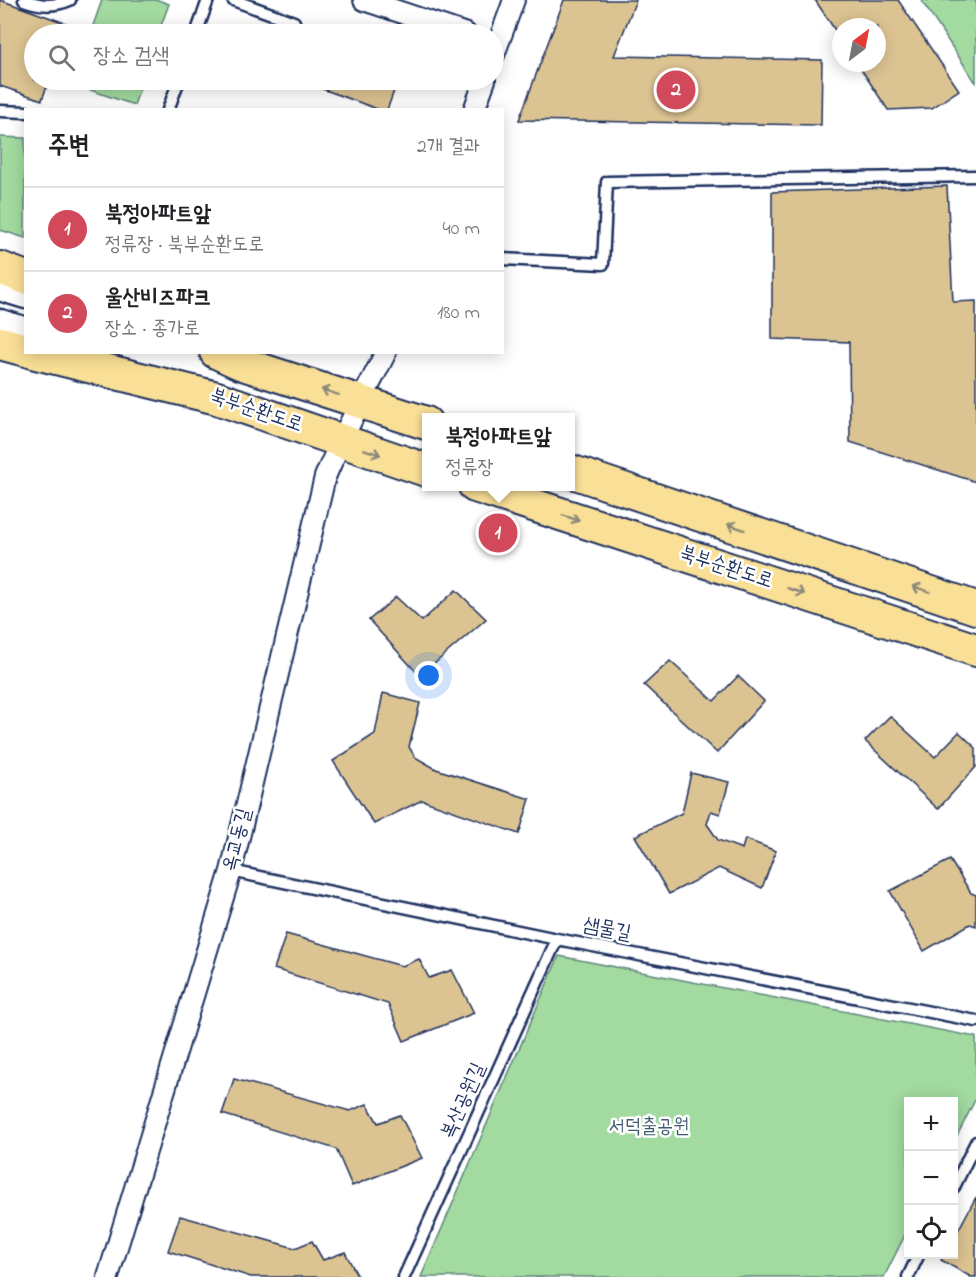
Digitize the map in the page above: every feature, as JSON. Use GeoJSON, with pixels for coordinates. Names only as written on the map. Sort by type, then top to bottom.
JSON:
{"type":"FeatureCollection","features":[{"type":"Feature","properties":{"kind":"main road"},"geometry":{"type":"LineString","coordinates":[[0,268],[24,277]]}},
{"type":"Feature","properties":{"kind":"main road"},"geometry":{"type":"LineString","coordinates":[[0,286],[24,293]]}},
{"type":"Feature","properties":{"kind":"main road"},"geometry":{"type":"LineString","coordinates":[[0,324],[24,331]]}},
{"type":"Feature","properties":{"kind":"main road"},"geometry":{"type":"LineString","coordinates":[[0,343],[24,350]]}},
{"type":"Feature","properties":{"kind":"main road"},"geometry":{"type":"LineString","coordinates":[[41,354],[218,398]]}},
{"type":"Feature","properties":{"kind":"main road","name":"북부순환도로"},"geometry":{"type":"LineString","coordinates":[[91,354],[422,469]]}},
{"type":"Feature","properties":{"kind":"main road","name":"북부순환도로"},"geometry":{"type":"LineString","coordinates":[[229,356],[422,422]]}},
{"type":"Feature","properties":{"kind":"main road"},"geometry":{"type":"LineString","coordinates":[[575,473],[976,608]]}},
{"type":"Feature","properties":{"kind":"main road","name":"북부순환도로"},"geometry":{"type":"LineString","coordinates":[[490,491],[976,650]]}},
{"type":"Feature","properties":{"kind":"street"},"geometry":{"type":"LineString","coordinates":[[364,0],[436,24]]}},
{"type":"Feature","properties":{"kind":"street"},"geometry":{"type":"LineString","coordinates":[[504,25],[514,0]]}},
{"type":"Feature","properties":{"kind":"street"},"geometry":{"type":"LineString","coordinates":[[475,108],[481,90]]}},
{"type":"Feature","properties":{"kind":"street","name":"옥교동길"},"geometry":{"type":"LineString","coordinates":[[108,1277],[231,871],[325,477],[340,441],[385,354]]}},
{"type":"Feature","properties":{"kind":"lane"},"geometry":{"type":"LineString","coordinates":[[24,0],[36,4],[58,5],[70,0]]}},
{"type":"Feature","properties":{"kind":"lane"},"geometry":{"type":"LineString","coordinates":[[199,24],[208,0]]}},
{"type":"Feature","properties":{"kind":"lane"},"geometry":{"type":"LineString","coordinates":[[232,0],[294,22]]}},
{"type":"Feature","properties":{"kind":"lane"},"geometry":{"type":"LineString","coordinates":[[169,108],[175,90]]}},
{"type":"Feature","properties":{"kind":"lane"},"geometry":{"type":"LineString","coordinates":[[0,111],[24,112]]}},
{"type":"Feature","properties":{"kind":"lane"},"geometry":{"type":"LineString","coordinates":[[504,259],[603,264],[607,182],[976,176]]}},
{"type":"Feature","properties":{"kind":"lane","name":"샘물길"},"geometry":{"type":"LineString","coordinates":[[231,871],[557,939],[976,1021]]}},
{"type":"Feature","properties":{"kind":"lane","name":"복산공원길"},"geometry":{"type":"LineString","coordinates":[[404,1277],[557,939]]}},
{"type":"Feature","properties":{"kind":"lane"},"geometry":{"type":"LineString","coordinates":[[958,1179],[976,1142]]}},
{"type":"Feature","properties":{"kind":"lane"},"geometry":{"type":"LineString","coordinates":[[908,1277],[917,1259]]}},
{"type":"Feature","properties":{"kind":"green space"},"geometry":{"type":"Polygon","coordinates":[[[102,0],[158,0],[169,4],[162,24],[94,24],[102,0]]]}},
{"type":"Feature","properties":{"kind":"green space"},"geometry":{"type":"Polygon","coordinates":[[[921,0],[976,0],[976,83],[921,0]]]}},
{"type":"Feature","properties":{"kind":"green space"},"geometry":{"type":"Polygon","coordinates":[[[90,90],[139,90],[134,105],[90,90]]]}},
{"type":"Feature","properties":{"kind":"green space"},"geometry":{"type":"Polygon","coordinates":[[[0,137],[24,138],[24,238],[0,230],[0,137]]]}},
{"type":"Feature","properties":{"kind":"green space","name":"서덕출공원"},"geometry":{"type":"Polygon","coordinates":[[[559,956],[976,1037],[976,1098],[958,1134],[958,1097],[904,1097],[904,1237],[884,1277],[421,1277],[559,956]]]}},
{"type":"Feature","properties":{"kind":"building"},"geometry":{"type":"Polygon","coordinates":[[[0,0],[68,24],[24,24],[24,90],[46,90],[42,100],[0,86],[0,0]]]}},
{"type":"Feature","properties":{"kind":"building"},"geometry":{"type":"Polygon","coordinates":[[[564,0],[636,0],[614,56],[822,60],[821,125],[519,120],[564,0]]]}},
{"type":"Feature","properties":{"kind":"building"},"geometry":{"type":"Polygon","coordinates":[[[815,0],[898,0],[959,90],[932,108],[888,110],[863,72],[886,72],[886,18],[832,18],[832,26],[815,0]]]}},
{"type":"Feature","properties":{"kind":"building"},"geometry":{"type":"Polygon","coordinates":[[[325,90],[394,90],[388,108],[375,108],[325,90]]]}},
{"type":"Feature","properties":{"kind":"building"},"geometry":{"type":"Polygon","coordinates":[[[947,186],[953,302],[976,301],[976,482],[850,442],[849,342],[772,339],[772,192],[947,186]]]}},
{"type":"Feature","properties":{"kind":"building"},"geometry":{"type":"Polygon","coordinates":[[[456,590],[486,619],[420,676],[369,620],[396,597],[422,621],[456,590]]]}},
{"type":"Feature","properties":{"kind":"building"},"geometry":{"type":"Polygon","coordinates":[[[670,661],[714,701],[738,676],[764,701],[717,753],[644,685],[670,661]]]}},
{"type":"Feature","properties":{"kind":"building"},"geometry":{"type":"Polygon","coordinates":[[[383,693],[420,703],[409,747],[415,757],[436,769],[530,799],[519,834],[422,800],[374,824],[333,761],[375,734],[383,693]]]}},
{"type":"Feature","properties":{"kind":"building"},"geometry":{"type":"Polygon","coordinates":[[[890,716],[935,757],[959,732],[976,748],[976,767],[938,809],[865,741],[890,716]]]}},
{"type":"Feature","properties":{"kind":"building"},"geometry":{"type":"Polygon","coordinates":[[[691,773],[729,782],[720,814],[711,811],[707,824],[718,840],[742,849],[745,839],[776,851],[762,888],[719,868],[669,894],[635,836],[682,813],[691,773]]]}},
{"type":"Feature","properties":{"kind":"building"},"geometry":{"type":"Polygon","coordinates":[[[950,860],[971,893],[976,895],[976,926],[970,924],[924,951],[890,891],[950,860]]]}},
{"type":"Feature","properties":{"kind":"building"},"geometry":{"type":"Polygon","coordinates":[[[286,934],[402,966],[419,959],[429,978],[452,970],[474,1013],[404,1041],[388,1004],[274,969],[286,934]]]}},
{"type":"Feature","properties":{"kind":"building"},"geometry":{"type":"Polygon","coordinates":[[[234,1079],[350,1111],[367,1104],[378,1123],[400,1115],[422,1158],[352,1186],[336,1149],[222,1114],[234,1079]]]}},
{"type":"Feature","properties":{"kind":"building"},"geometry":{"type":"Polygon","coordinates":[[[976,1197],[976,1277],[971,1277],[941,1260],[958,1259],[958,1231],[976,1197]]]}},
{"type":"Feature","properties":{"kind":"building"},"geometry":{"type":"Polygon","coordinates":[[[180,1216],[295,1248],[312,1241],[323,1260],[345,1252],[358,1277],[251,1277],[168,1251],[180,1216]]]}},
{"type":"Feature","properties":{"kind":"place","name":"울산비즈파크"},"geometry":{"type":"Point","coordinates":[676,90]}},
{"type":"Feature","properties":{"kind":"place","name":"북정아파트앞"},"geometry":{"type":"Point","coordinates":[498,533]}}]}
